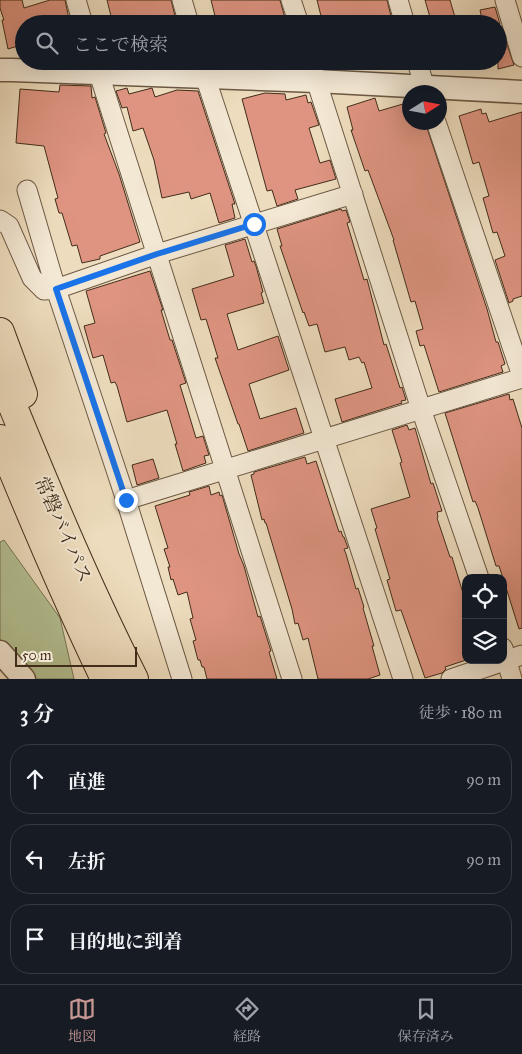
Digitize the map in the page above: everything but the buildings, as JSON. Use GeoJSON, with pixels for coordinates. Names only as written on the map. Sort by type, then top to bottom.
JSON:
{"type":"FeatureCollection","features":[{"type":"Feature","properties":{"kind":"highway"},"geometry":{"type":"LineString","coordinates":[[0,332],[68,513],[94,627]]}},
{"type":"Feature","properties":{"kind":"highway","name":"常磐バイパス"},"geometry":{"type":"LineString","coordinates":[[0,375],[56,513],[94,627],[105,679]]}},
{"type":"Feature","properties":{"kind":"highway","name":"常磐バイパス"},"geometry":{"type":"LineString","coordinates":[[0,439],[30,514],[94,627],[134,679]]}},
{"type":"Feature","properties":{"kind":"highway"},"geometry":{"type":"LineString","coordinates":[[0,476],[21,518],[94,627]]}},
{"type":"Feature","properties":{"kind":"street"},"geometry":{"type":"LineString","coordinates":[[76,0],[80,15]]}},
{"type":"Feature","properties":{"kind":"street"},"geometry":{"type":"LineString","coordinates":[[182,0],[186,15]]}},
{"type":"Feature","properties":{"kind":"street"},"geometry":{"type":"LineString","coordinates":[[291,0],[295,15]]}},
{"type":"Feature","properties":{"kind":"street"},"geometry":{"type":"LineString","coordinates":[[398,0],[403,15]]}},
{"type":"Feature","properties":{"kind":"street"},"geometry":{"type":"LineString","coordinates":[[505,0],[522,57]]}},
{"type":"Feature","properties":{"kind":"street"},"geometry":{"type":"LineString","coordinates":[[0,70],[15,70]]}},
{"type":"Feature","properties":{"kind":"street"},"geometry":{"type":"LineString","coordinates":[[98,70],[292,679]]}},
{"type":"Feature","properties":{"kind":"street"},"geometry":{"type":"LineString","coordinates":[[203,70],[403,679]]}},
{"type":"Feature","properties":{"kind":"street"},"geometry":{"type":"LineString","coordinates":[[258,70],[313,71],[402,86]]}},
{"type":"Feature","properties":{"kind":"street"},"geometry":{"type":"LineString","coordinates":[[419,70],[424,85]]}},
{"type":"Feature","properties":{"kind":"street"},"geometry":{"type":"LineString","coordinates":[[313,71],[421,409],[478,574]]}},
{"type":"Feature","properties":{"kind":"street"},"geometry":{"type":"LineString","coordinates":[[447,90],[522,92]]}},
{"type":"Feature","properties":{"kind":"street"},"geometry":{"type":"LineString","coordinates":[[126,500],[522,377],[439,130]]}},
{"type":"Feature","properties":{"kind":"street"},"geometry":{"type":"LineString","coordinates":[[27,190],[56,289],[126,500],[182,679]]}},
{"type":"Feature","properties":{"kind":"street"},"geometry":{"type":"LineString","coordinates":[[0,220],[9,226],[32,278],[44,290],[56,289],[157,254],[353,194]]}},
{"type":"Feature","properties":{"kind":"street"},"geometry":{"type":"LineString","coordinates":[[0,652],[24,679]]}},
{"type":"Feature","properties":{"kind":"street"},"geometry":{"type":"LineString","coordinates":[[451,679],[511,654],[512,679]]}},
{"type":"Feature","properties":{"kind":"green space"},"geometry":{"type":"Polygon","coordinates":[[[4,540],[60,618],[74,679],[35,679],[0,640],[0,542],[4,540]]]}},
{"type":"Feature","properties":{"kind":"route"},"geometry":{"type":"LineString","coordinates":[[126,500],[56,289],[157,254],[254,224]]}}]}
